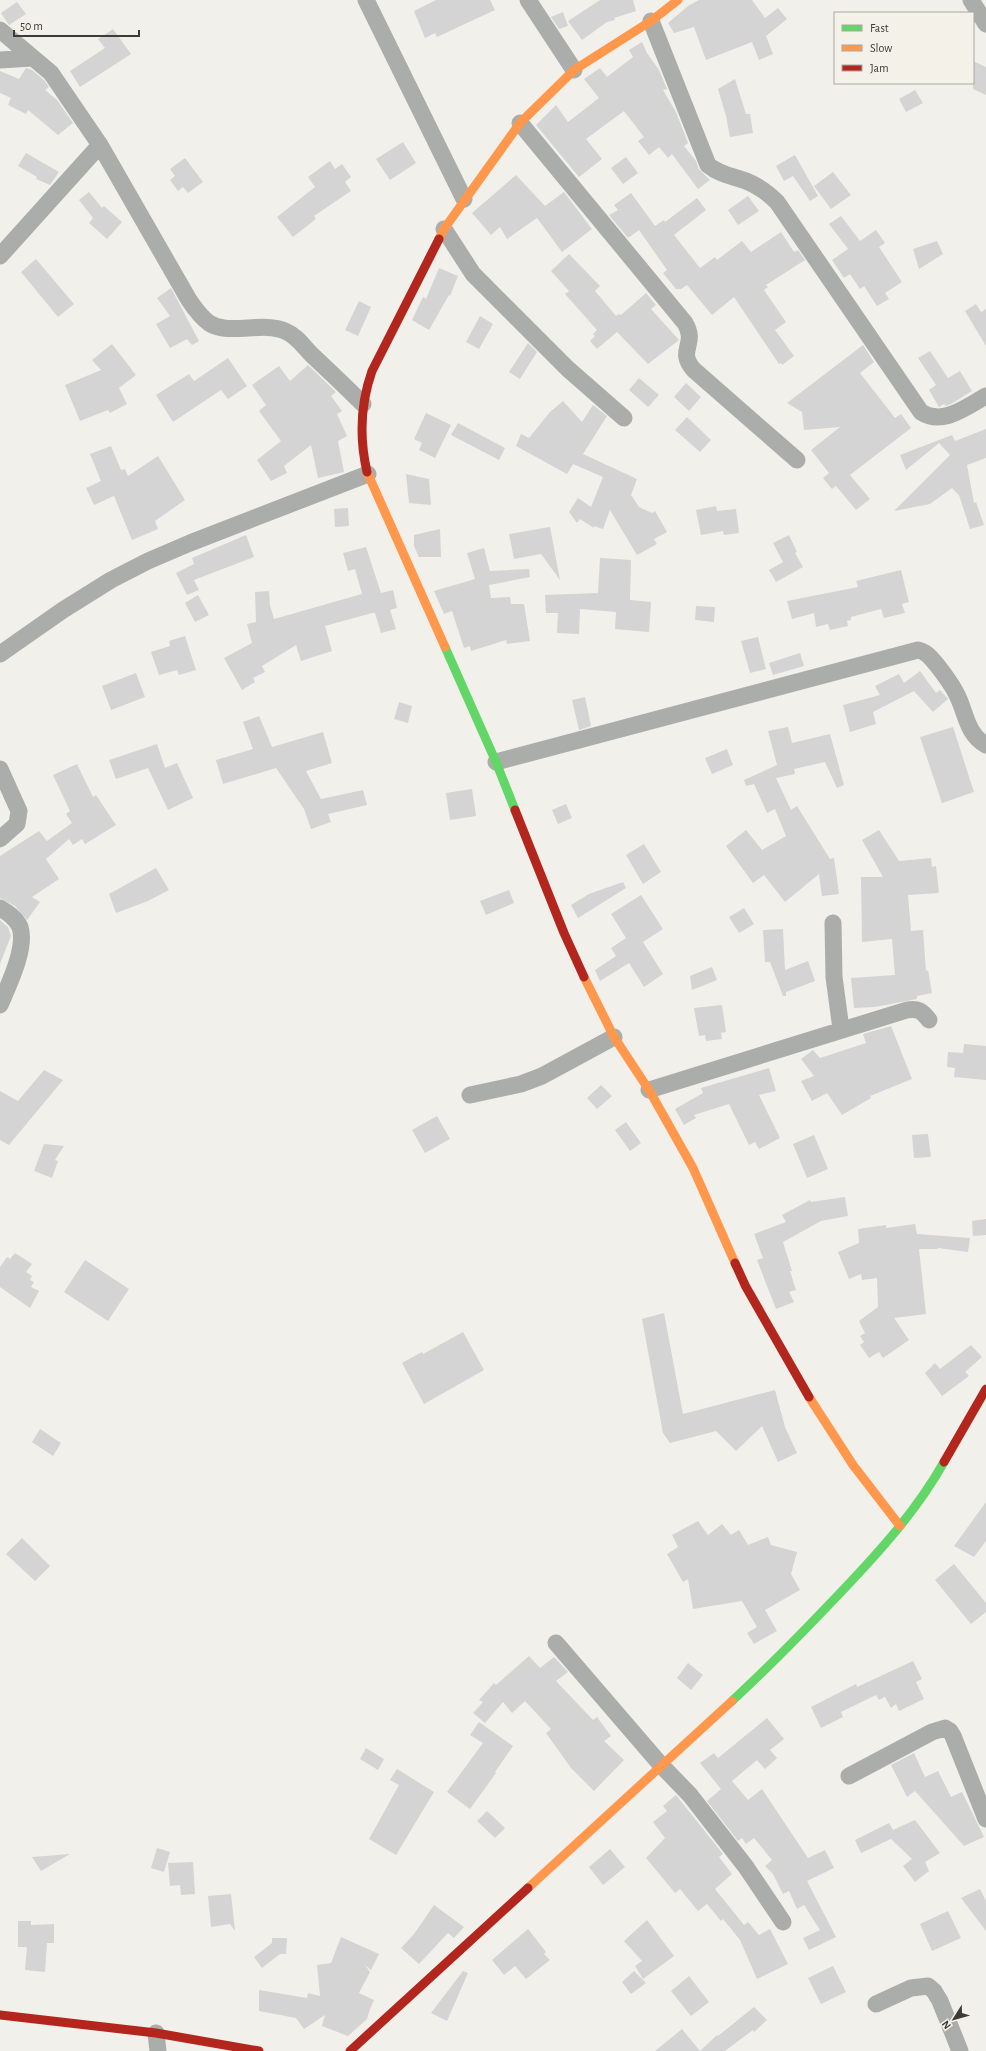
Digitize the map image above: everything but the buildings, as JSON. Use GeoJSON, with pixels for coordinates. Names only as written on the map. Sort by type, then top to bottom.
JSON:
{"type":"FeatureCollection","features":[{"type":"Feature","properties":{"kind":"street"},"geometry":{"type":"LineString","coordinates":[[366,0],[464,199]]}},
{"type":"Feature","properties":{"kind":"street"},"geometry":{"type":"LineString","coordinates":[[528,0],[574,70]]}},
{"type":"Feature","properties":{"kind":"street"},"geometry":{"type":"LineString","coordinates":[[678,0],[651,21],[574,70],[520,123],[464,199],[444,228],[378,358],[367,384],[363,404],[360,440],[368,474],[496,762],[564,933],[614,1037],[649,1090],[693,1168],[746,1287],[770,1332],[819,1415],[853,1465],[900,1526]]}},
{"type":"Feature","properties":{"kind":"street"},"geometry":{"type":"LineString","coordinates":[[971,0],[986,24]]}},
{"type":"Feature","properties":{"kind":"street"},"geometry":{"type":"LineString","coordinates":[[651,21],[708,165],[714,170],[765,190],[777,202],[921,412],[936,418],[945,418],[986,396]]}},
{"type":"Feature","properties":{"kind":"street"},"geometry":{"type":"LineString","coordinates":[[0,30],[52,73],[100,145],[189,300],[199,314],[210,323],[218,327],[257,326],[276,328],[285,331],[301,342],[363,404]]}},
{"type":"Feature","properties":{"kind":"street"},"geometry":{"type":"LineString","coordinates":[[0,60],[32,58]]}},
{"type":"Feature","properties":{"kind":"street"},"geometry":{"type":"LineString","coordinates":[[520,123],[686,323],[691,337],[686,355],[687,362],[694,370],[797,460]]}},
{"type":"Feature","properties":{"kind":"street"},"geometry":{"type":"LineString","coordinates":[[0,256],[100,145]]}},
{"type":"Feature","properties":{"kind":"street"},"geometry":{"type":"LineString","coordinates":[[444,228],[473,274],[568,369],[624,418]]}},
{"type":"Feature","properties":{"kind":"street"},"geometry":{"type":"LineString","coordinates":[[0,654],[63,610],[111,580],[148,561],[368,474]]}},
{"type":"Feature","properties":{"kind":"street"},"geometry":{"type":"LineString","coordinates":[[496,762],[918,650],[927,653],[944,674],[960,700],[970,730],[978,741],[986,745]]}},
{"type":"Feature","properties":{"kind":"street"},"geometry":{"type":"LineString","coordinates":[[0,769],[18,805],[19,818],[17,824],[0,839]]}},
{"type":"Feature","properties":{"kind":"street"},"geometry":{"type":"LineString","coordinates":[[0,908],[12,916],[20,927],[22,939],[18,957],[0,1005]]}},
{"type":"Feature","properties":{"kind":"street"},"geometry":{"type":"LineString","coordinates":[[834,923],[834,977],[841,1029]]}},
{"type":"Feature","properties":{"kind":"street"},"geometry":{"type":"LineString","coordinates":[[649,1090],[841,1029],[912,1009],[920,1011],[929,1020]]}},
{"type":"Feature","properties":{"kind":"street"},"geometry":{"type":"LineString","coordinates":[[470,1095],[521,1084],[542,1076],[614,1037]]}},
{"type":"Feature","properties":{"kind":"street"},"geometry":{"type":"LineString","coordinates":[[350,2051],[783,1654],[873,1558],[900,1526],[931,1485],[986,1389]]}},
{"type":"Feature","properties":{"kind":"street"},"geometry":{"type":"LineString","coordinates":[[556,1643],[661,1765],[690,1795],[720,1833],[783,1922]]}},
{"type":"Feature","properties":{"kind":"street"},"geometry":{"type":"LineString","coordinates":[[849,1776],[932,1732],[945,1728],[950,1731],[953,1736],[986,1819]]}},
{"type":"Feature","properties":{"kind":"street"},"geometry":{"type":"LineString","coordinates":[[876,2004],[911,1988],[928,1986],[934,1991],[940,2001],[960,2051]]}},
{"type":"Feature","properties":{"kind":"street"},"geometry":{"type":"LineString","coordinates":[[0,2015],[156,2033],[259,2051]]}},
{"type":"Feature","properties":{"kind":"street"},"geometry":{"type":"LineString","coordinates":[[156,2033],[158,2051]]}},
{"type":"Feature","properties":{"kind":"traffic: fast"},"geometry":{"type":"LineString","coordinates":[[445,647],[496,762],[515,810]]}},
{"type":"Feature","properties":{"kind":"traffic: fast"},"geometry":{"type":"LineString","coordinates":[[732,1701],[801,1633],[870,1561],[897,1530],[922,1497],[944,1462]]}},
{"type":"Feature","properties":{"kind":"traffic: slow"},"geometry":{"type":"LineString","coordinates":[[439,239],[444,229],[520,123],[574,70],[651,21],[678,0]]}},
{"type":"Feature","properties":{"kind":"traffic: slow"},"geometry":{"type":"LineString","coordinates":[[367,472],[445,647]]}},
{"type":"Feature","properties":{"kind":"traffic: slow"},"geometry":{"type":"LineString","coordinates":[[584,977],[614,1037],[649,1090],[693,1168],[735,1263]]}},
{"type":"Feature","properties":{"kind":"traffic: slow"},"geometry":{"type":"LineString","coordinates":[[809,1397],[853,1465],[900,1526]]}},
{"type":"Feature","properties":{"kind":"traffic: slow"},"geometry":{"type":"LineString","coordinates":[[528,1888],[732,1701]]}},
{"type":"Feature","properties":{"kind":"traffic: jam"},"geometry":{"type":"LineString","coordinates":[[367,472],[364,459],[362,421],[365,396],[372,371],[439,239]]}},
{"type":"Feature","properties":{"kind":"traffic: jam"},"geometry":{"type":"LineString","coordinates":[[515,810],[564,933],[584,977]]}},
{"type":"Feature","properties":{"kind":"traffic: jam"},"geometry":{"type":"LineString","coordinates":[[735,1263],[746,1287],[809,1397]]}},
{"type":"Feature","properties":{"kind":"traffic: jam"},"geometry":{"type":"LineString","coordinates":[[944,1462],[986,1389]]}},
{"type":"Feature","properties":{"kind":"traffic: jam"},"geometry":{"type":"LineString","coordinates":[[350,2051],[528,1888]]}},
{"type":"Feature","properties":{"kind":"traffic: jam"},"geometry":{"type":"LineString","coordinates":[[0,2015],[156,2033],[259,2051]]}}]}
